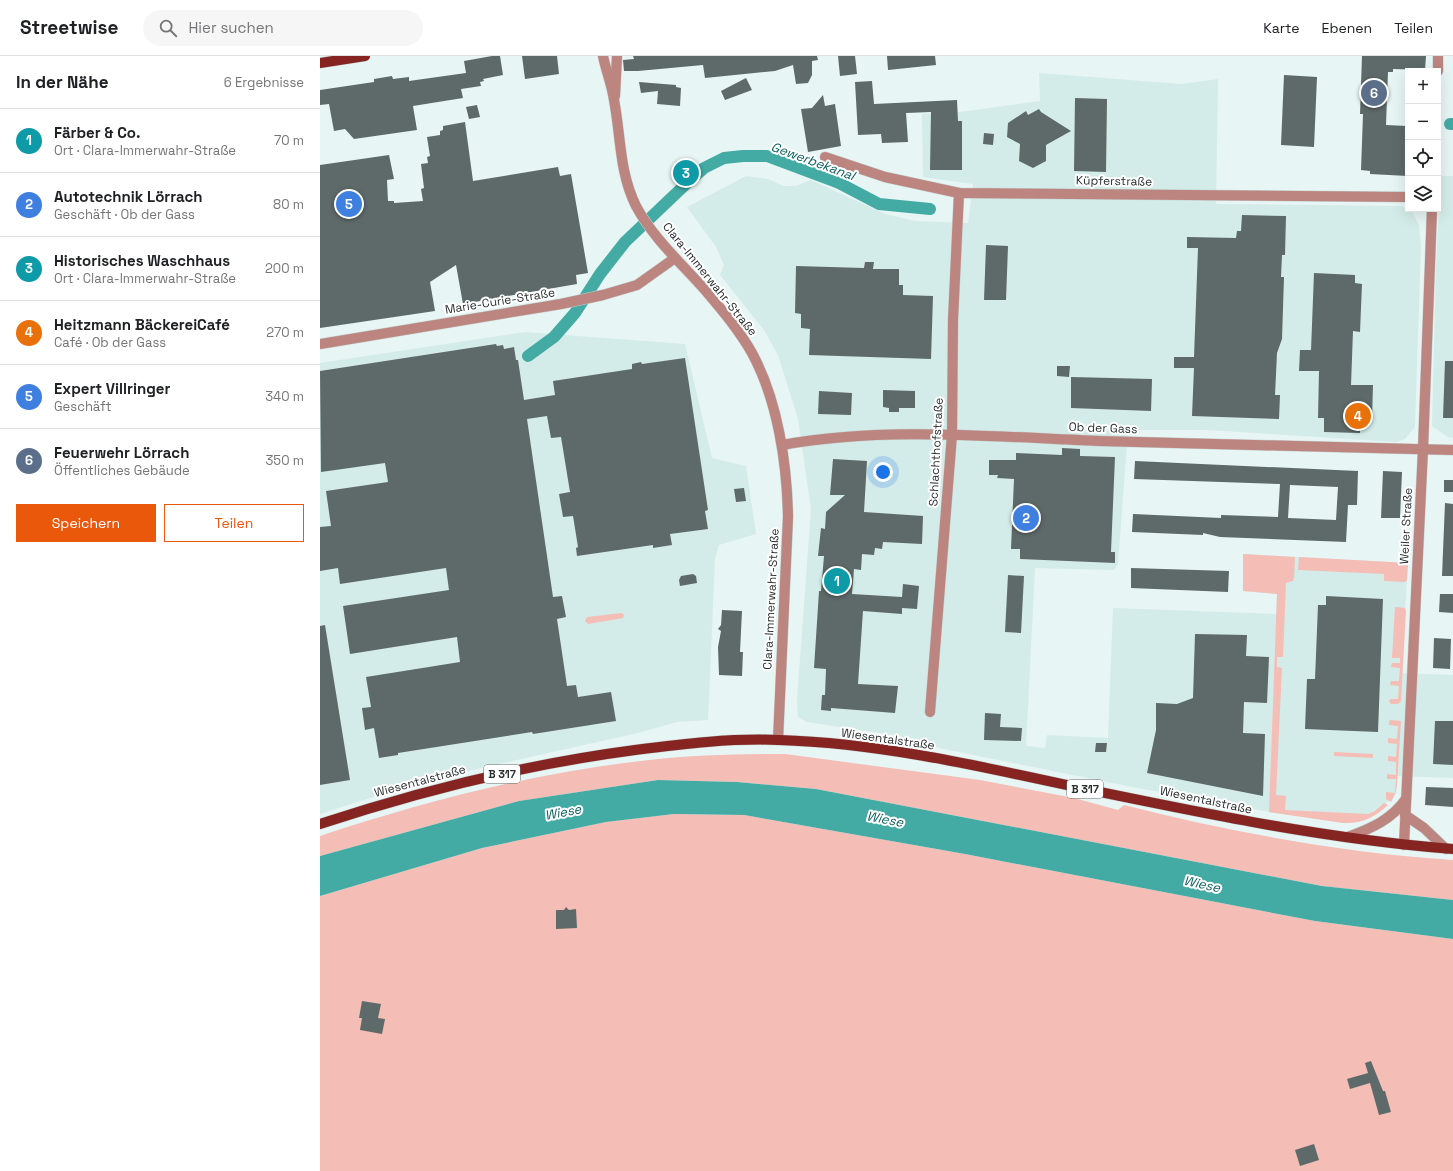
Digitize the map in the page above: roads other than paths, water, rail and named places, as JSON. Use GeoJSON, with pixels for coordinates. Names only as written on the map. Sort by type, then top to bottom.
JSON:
{"type":"FeatureCollection","features":[{"type":"Feature","properties":{"kind":"main road"},"geometry":{"type":"LineString","coordinates":[[320,62],[364,56]]}},
{"type":"Feature","properties":{"kind":"main road","name":"Wiesentalstraße"},"geometry":{"type":"LineString","coordinates":[[320,824],[399,799],[545,764],[689,743],[778,740],[877,749],[1004,772],[1257,824],[1404,845],[1449,849]]}},
{"type":"Feature","properties":{"kind":"street","name":"Clara-Immerwahr-Straße"},"geometry":{"type":"LineString","coordinates":[[602,56],[614,100],[621,158],[626,178],[640,213],[656,236],[733,324],[752,354],[762,377],[782,445],[787,481],[788,517],[778,740]]}},
{"type":"Feature","properties":{"kind":"street","name":"Clara-Immerwahr-Straße"},"geometry":{"type":"LineString","coordinates":[[614,100],[617,56]]}},
{"type":"Feature","properties":{"kind":"street"},"geometry":{"type":"LineString","coordinates":[[1438,56],[1438,68]]}},
{"type":"Feature","properties":{"kind":"street","name":"Küpferstraße"},"geometry":{"type":"LineString","coordinates":[[825,158],[885,177],[959,193],[1405,197]]}},
{"type":"Feature","properties":{"kind":"street","name":"Schlachthofstraße"},"geometry":{"type":"LineString","coordinates":[[930,712],[952,435],[953,320],[959,193]]}},
{"type":"Feature","properties":{"kind":"street","name":"Weiler Straße"},"geometry":{"type":"LineString","coordinates":[[1404,845],[1423,449],[1432,212]]}},
{"type":"Feature","properties":{"kind":"street","name":"Marie-Curie-Straße"},"geometry":{"type":"LineString","coordinates":[[320,344],[561,304],[603,294],[638,285],[676,258]]}},
{"type":"Feature","properties":{"kind":"street","name":"Ob der Gass"},"geometry":{"type":"LineString","coordinates":[[782,445],[873,436],[952,435],[1115,442],[1453,450]]}},
{"type":"Feature","properties":{"kind":"street"},"geometry":{"type":"LineString","coordinates":[[1348,837],[1383,822],[1400,807],[1406,799]]}},
{"type":"Feature","properties":{"kind":"street"},"geometry":{"type":"LineString","coordinates":[[1405,815],[1424,828],[1449,849]]}},
{"type":"Feature","properties":{"kind":"water","name":"Wiese"},"geometry":{"type":"Polygon","coordinates":[[[658,780],[737,782],[816,789],[1322,886],[1453,900],[1453,939],[1315,921],[965,854],[744,815],[674,814],[606,822],[482,848],[320,896],[320,856],[519,801],[658,780]]]}},
{"type":"Feature","properties":{"kind":"waterway","name":"Gewerbekanal"},"geometry":{"type":"LineString","coordinates":[[528,356],[554,337],[575,313],[600,274],[625,242],[704,168],[724,158],[767,156],[839,183],[879,204],[930,209]]}},
{"type":"Feature","properties":{"kind":"place","name":"Feuerwehr Lörrach"},"geometry":{"type":"Point","coordinates":[1374,93]}},
{"type":"Feature","properties":{"kind":"place","name":"Historisches Waschhaus"},"geometry":{"type":"Point","coordinates":[686,173]}},
{"type":"Feature","properties":{"kind":"place","name":"Expert Villringer"},"geometry":{"type":"Point","coordinates":[349,204]}},
{"type":"Feature","properties":{"kind":"place","name":"Heitzmann BäckereiCafé"},"geometry":{"type":"Point","coordinates":[1358,416]}},
{"type":"Feature","properties":{"kind":"place","name":"Autotechnik Lörrach"},"geometry":{"type":"Point","coordinates":[1026,518]}},
{"type":"Feature","properties":{"kind":"place","name":"Färber & Co."},"geometry":{"type":"Point","coordinates":[837,581]}}]}
